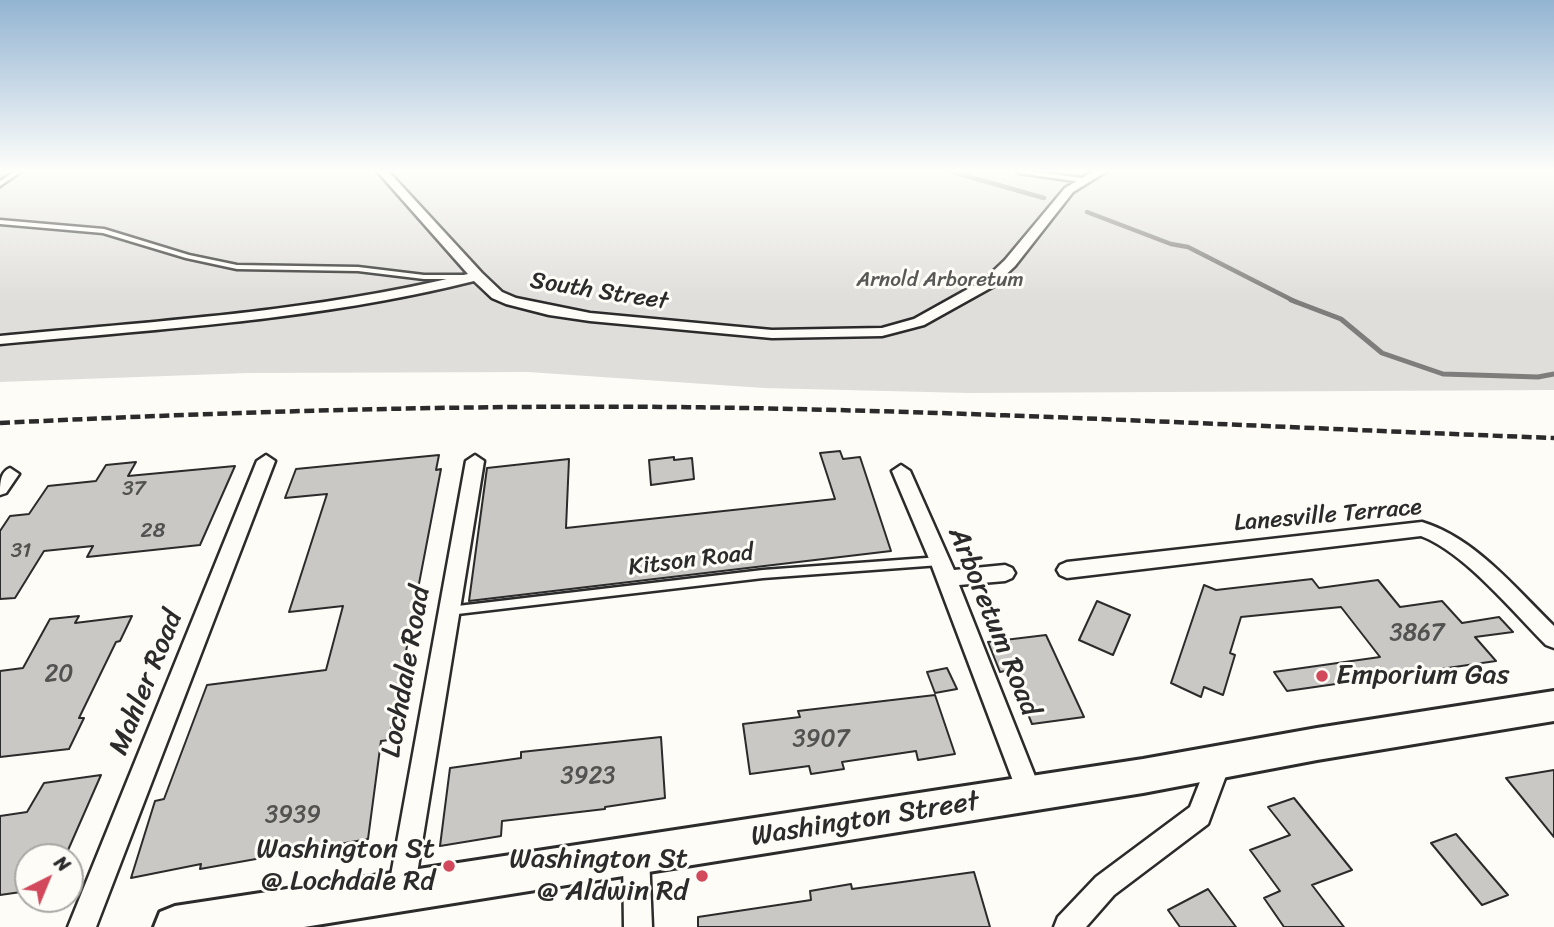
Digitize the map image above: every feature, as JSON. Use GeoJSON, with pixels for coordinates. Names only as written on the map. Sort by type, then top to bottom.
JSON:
{"type":"FeatureCollection","features":[{"type":"Feature","properties":{"kind":"main road","name":"Washington Street"},"geometry":{"type":"LineString","coordinates":[[175,927],[311,916],[401,892],[1030,794],[1554,706]]}},
{"type":"Feature","properties":{"kind":"street","name":"South Street"},"geometry":{"type":"LineString","coordinates":[[421,214],[477,276],[497,295],[511,301],[549,311],[590,317],[772,334],[842,335],[881,332],[919,322],[989,283],[1010,263],[1048,214]]}},
{"type":"Feature","properties":{"kind":"street"},"geometry":{"type":"LineString","coordinates":[[0,340],[259,315],[401,295],[477,276]]}},
{"type":"Feature","properties":{"kind":"street","name":"Mahler Road"},"geometry":{"type":"LineString","coordinates":[[82,927],[266,461]]}},
{"type":"Feature","properties":{"kind":"street","name":"Lochdale Road"},"geometry":{"type":"LineString","coordinates":[[401,892],[447,611],[475,461]]}},
{"type":"Feature","properties":{"kind":"street","name":"Arboretum Road"},"geometry":{"type":"LineString","coordinates":[[901,471],[943,570],[1030,794]]}},
{"type":"Feature","properties":{"kind":"street","name":"Lanesville Terrace"},"geometry":{"type":"LineString","coordinates":[[1067,570],[1422,529],[1434,531],[1454,545],[1554,639]]}},
{"type":"Feature","properties":{"kind":"street"},"geometry":{"type":"LineString","coordinates":[[943,570],[1005,573]]}},
{"type":"Feature","properties":{"kind":"street"},"geometry":{"type":"LineString","coordinates":[[1068,927],[1105,886],[1199,815],[1219,762]]}},
{"type":"Feature","properties":{"kind":"street"},"geometry":{"type":"LineString","coordinates":[[636,855],[638,927]]}},
{"type":"Feature","properties":{"kind":"lane"},"geometry":{"type":"LineString","coordinates":[[0,222],[104,231],[188,257],[237,267],[358,269],[424,277],[477,276]]}},
{"type":"Feature","properties":{"kind":"lane","name":"Kitson Road"},"geometry":{"type":"LineString","coordinates":[[447,611],[763,574],[943,570]]}},
{"type":"Feature","properties":{"kind":"green space","name":"Arnold Arboretum"},"geometry":{"type":"Polygon","coordinates":[[[0,214],[1554,214],[1554,390],[969,393],[764,388],[528,372],[248,373],[0,382],[0,214]]]}},
{"type":"Feature","properties":{"kind":"building"},"geometry":{"type":"Polygon","coordinates":[[[840,451],[843,459],[860,457],[891,551],[469,601],[487,468],[569,459],[566,528],[835,499],[820,453],[840,451]]]}},
{"type":"Feature","properties":{"kind":"building"},"geometry":{"type":"Polygon","coordinates":[[[439,455],[436,470],[441,469],[389,740],[381,741],[368,839],[200,869],[201,864],[131,878],[155,801],[164,799],[207,685],[326,670],[343,606],[289,612],[327,494],[285,498],[296,469],[439,455]]]}},
{"type":"Feature","properties":{"kind":"building"},"geometry":{"type":"Polygon","coordinates":[[[674,457],[674,460],[692,458],[694,479],[651,485],[649,460],[674,457]]]}},
{"type":"Feature","properties":{"kind":"building"},"geometry":{"type":"Polygon","coordinates":[[[136,462],[128,476],[235,466],[200,545],[87,557],[93,546],[44,551],[15,598],[0,599],[0,531],[10,516],[29,514],[48,486],[96,481],[106,465],[136,462]]]}},
{"type":"Feature","properties":{"kind":"building"},"geometry":{"type":"Polygon","coordinates":[[[1312,579],[1319,588],[1378,580],[1400,607],[1442,601],[1462,623],[1499,617],[1513,632],[1475,637],[1496,661],[1287,691],[1274,672],[1380,657],[1341,607],[1241,617],[1230,653],[1235,655],[1223,695],[1204,687],[1201,697],[1171,683],[1204,585],[1216,590],[1312,579]]]}},
{"type":"Feature","properties":{"kind":"building"},"geometry":{"type":"Polygon","coordinates":[[[1097,601],[1130,615],[1113,655],[1079,640],[1097,601]]]}},
{"type":"Feature","properties":{"kind":"building"},"geometry":{"type":"Polygon","coordinates":[[[79,616],[75,623],[132,616],[120,641],[116,642],[79,718],[84,718],[69,749],[0,757],[0,671],[23,668],[50,619],[79,616]]]}},
{"type":"Feature","properties":{"kind":"building"},"geometry":{"type":"Polygon","coordinates":[[[1046,635],[1084,717],[1032,724],[1010,670],[1000,672],[988,642],[1046,635]]]}},
{"type":"Feature","properties":{"kind":"building"},"geometry":{"type":"Polygon","coordinates":[[[947,668],[957,689],[935,693],[927,672],[947,668]]]}},
{"type":"Feature","properties":{"kind":"building"},"geometry":{"type":"Polygon","coordinates":[[[935,695],[955,754],[918,760],[916,751],[842,762],[844,769],[811,774],[809,766],[750,774],[743,724],[800,717],[798,711],[935,695]]]}},
{"type":"Feature","properties":{"kind":"building"},"geometry":{"type":"Polygon","coordinates":[[[661,737],[665,798],[605,809],[502,821],[501,836],[440,846],[450,768],[521,758],[521,752],[661,737]]]}},
{"type":"Feature","properties":{"kind":"building"},"geometry":{"type":"Polygon","coordinates":[[[1554,770],[1554,837],[1506,778],[1554,770]]]}},
{"type":"Feature","properties":{"kind":"building"},"geometry":{"type":"Polygon","coordinates":[[[101,775],[71,843],[14,843],[14,893],[0,895],[0,816],[27,812],[44,783],[101,775]]]}},
{"type":"Feature","properties":{"kind":"building"},"geometry":{"type":"Polygon","coordinates":[[[1294,798],[1352,870],[1312,885],[1344,927],[1284,927],[1264,898],[1280,891],[1250,850],[1290,835],[1268,807],[1294,798]]]}},
{"type":"Feature","properties":{"kind":"building"},"geometry":{"type":"Polygon","coordinates":[[[1456,834],[1508,895],[1482,905],[1431,843],[1456,834]]]}},
{"type":"Feature","properties":{"kind":"building"},"geometry":{"type":"Polygon","coordinates":[[[974,872],[990,927],[698,927],[698,917],[811,900],[810,891],[851,884],[852,889],[974,872]]]}},
{"type":"Feature","properties":{"kind":"building"},"geometry":{"type":"Polygon","coordinates":[[[1208,889],[1236,927],[1180,927],[1168,910],[1208,889]]]}},
{"type":"Feature","properties":{"kind":"waterway"},"geometry":{"type":"LineString","coordinates":[[1093,214],[1171,244],[1188,247],[1295,302]]}},
{"type":"Feature","properties":{"kind":"waterway"},"geometry":{"type":"LineString","coordinates":[[1291,300],[1295,302]]}},
{"type":"Feature","properties":{"kind":"waterway"},"geometry":{"type":"LineString","coordinates":[[1295,302],[1341,319],[1382,353],[1443,374],[1538,377],[1554,374]]}},
{"type":"Feature","properties":{"kind":"railway"},"geometry":{"type":"LineString","coordinates":[[0,423],[336,410],[672,407],[1003,415],[1554,438]]}},
{"type":"Feature","properties":{"kind":"place","name":"Emporium Gas"},"geometry":{"type":"Point","coordinates":[1322,676]}},
{"type":"Feature","properties":{"kind":"place","name":"Washington St @ Lochdale Rd"},"geometry":{"type":"Point","coordinates":[449,866]}},
{"type":"Feature","properties":{"kind":"place","name":"Washington St @ Aldwin Rd"},"geometry":{"type":"Point","coordinates":[702,876]}}]}
